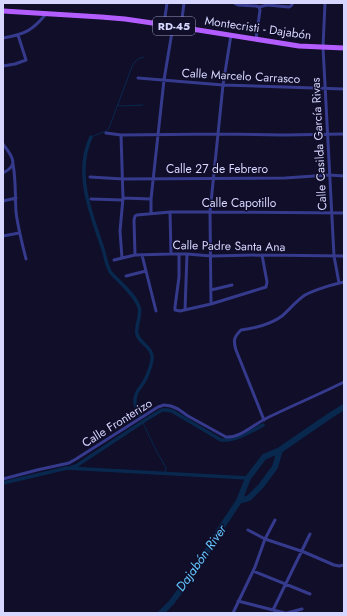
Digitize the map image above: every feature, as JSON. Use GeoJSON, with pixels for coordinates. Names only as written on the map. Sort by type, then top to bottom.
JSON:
{"type":"FeatureCollection","features":[{"type":"Feature","properties":{"kind":"main road","name":"Montecristi - Dajabón"},"geometry":{"type":"LineString","coordinates":[[3,11],[102,17],[164,24],[300,46],[344,48]]}},
{"type":"Feature","properties":{"kind":"street"},"geometry":{"type":"LineString","coordinates":[[164,24],[167,3]]}},
{"type":"Feature","properties":{"kind":"street"},"geometry":{"type":"LineString","coordinates":[[181,27],[184,3]]}},
{"type":"Feature","properties":{"kind":"street"},"geometry":{"type":"LineString","coordinates":[[234,3],[238,5],[259,7],[267,5],[289,7],[293,3]]}},
{"type":"Feature","properties":{"kind":"street","name":"Calle Casilda García Rivas"},"geometry":{"type":"LineString","coordinates":[[325,3],[323,48],[324,88],[334,256],[339,283]]}},
{"type":"Feature","properties":{"kind":"street"},"geometry":{"type":"LineString","coordinates":[[256,39],[260,10],[259,7]]}},
{"type":"Feature","properties":{"kind":"street"},"geometry":{"type":"LineString","coordinates":[[3,38],[18,35],[31,29],[38,24],[46,14]]}},
{"type":"Feature","properties":{"kind":"street"},"geometry":{"type":"LineString","coordinates":[[151,213],[153,178],[164,80],[173,26]]}},
{"type":"Feature","properties":{"kind":"street"},"geometry":{"type":"LineString","coordinates":[[3,66],[26,60],[18,35]]}},
{"type":"Feature","properties":{"kind":"street"},"geometry":{"type":"LineString","coordinates":[[211,304],[210,212],[223,85],[231,35]]}},
{"type":"Feature","properties":{"kind":"street","name":"Calle Marcelo Carrasco"},"geometry":{"type":"LineString","coordinates":[[138,78],[223,85],[344,89]]}},
{"type":"Feature","properties":{"kind":"street"},"geometry":{"type":"LineString","coordinates":[[106,133],[121,135],[344,134]]}},
{"type":"Feature","properties":{"kind":"street"},"geometry":{"type":"LineString","coordinates":[[121,135],[123,179],[120,231],[122,258]]}},
{"type":"Feature","properties":{"kind":"street"},"geometry":{"type":"LineString","coordinates":[[3,144],[12,159],[15,175],[19,233],[26,258]]}},
{"type":"Feature","properties":{"kind":"street"},"geometry":{"type":"LineString","coordinates":[[3,173],[11,168],[13,164]]}},
{"type":"Feature","properties":{"kind":"street","name":"Calle 27 de Febrero"},"geometry":{"type":"LineString","coordinates":[[90,177],[123,179],[213,179],[285,178],[329,175],[344,176]]}},
{"type":"Feature","properties":{"kind":"street"},"geometry":{"type":"LineString","coordinates":[[3,201],[16,198]]}},
{"type":"Feature","properties":{"kind":"street"},"geometry":{"type":"LineString","coordinates":[[91,199],[151,199]]}},
{"type":"Feature","properties":{"kind":"street"},"geometry":{"type":"LineString","coordinates":[[170,212],[171,254]]}},
{"type":"Feature","properties":{"kind":"street","name":"Calle Capotillo"},"geometry":{"type":"LineString","coordinates":[[135,255],[134,220],[135,216],[137,215],[170,212],[344,213]]}},
{"type":"Feature","properties":{"kind":"street"},"geometry":{"type":"LineString","coordinates":[[3,236],[19,233]]}},
{"type":"Feature","properties":{"kind":"street","name":"Calle Padre Santa Ana"},"geometry":{"type":"LineString","coordinates":[[114,260],[135,255],[171,254],[211,256],[344,256]]}},
{"type":"Feature","properties":{"kind":"street"},"geometry":{"type":"LineString","coordinates":[[179,254],[179,278],[175,307],[177,311],[211,304],[266,288],[267,282],[262,255]]}},
{"type":"Feature","properties":{"kind":"street"},"geometry":{"type":"LineString","coordinates":[[186,310],[187,254]]}},
{"type":"Feature","properties":{"kind":"street"},"geometry":{"type":"LineString","coordinates":[[142,255],[156,311]]}},
{"type":"Feature","properties":{"kind":"street"},"geometry":{"type":"LineString","coordinates":[[126,276],[146,271]]}},
{"type":"Feature","properties":{"kind":"street"},"geometry":{"type":"LineString","coordinates":[[264,420],[236,350],[234,343],[235,337],[241,330],[273,322],[296,301],[307,294],[344,282]]}},
{"type":"Feature","properties":{"kind":"street"},"geometry":{"type":"LineString","coordinates":[[211,290],[232,285]]}},
{"type":"Feature","properties":{"kind":"street","name":"Calle Fronterizo"},"geometry":{"type":"LineString","coordinates":[[3,479],[76,460],[158,407],[164,405],[178,409],[226,437],[231,437],[240,434],[264,420],[344,382]]}},
{"type":"Feature","properties":{"kind":"street"},"geometry":{"type":"LineString","coordinates":[[233,613],[253,571],[265,539],[275,520]]}},
{"type":"Feature","properties":{"kind":"street"},"geometry":{"type":"LineString","coordinates":[[248,530],[265,539],[302,551],[334,565],[344,565]]}},
{"type":"Feature","properties":{"kind":"street"},"geometry":{"type":"LineString","coordinates":[[273,610],[310,534]]}},
{"type":"Feature","properties":{"kind":"street"},"geometry":{"type":"LineString","coordinates":[[253,571],[310,594]]}},
{"type":"Feature","properties":{"kind":"street"},"geometry":{"type":"LineString","coordinates":[[238,601],[286,613],[302,609]]}},
{"type":"Feature","properties":{"kind":"waterway"},"geometry":{"type":"LineString","coordinates":[[91,137],[106,131],[109,128],[133,64],[138,59],[144,57]]}},
{"type":"Feature","properties":{"kind":"waterway"},"geometry":{"type":"LineString","coordinates":[[118,105],[143,105]]}},
{"type":"Feature","properties":{"kind":"waterway"},"geometry":{"type":"LineString","coordinates":[[91,137],[86,151],[84,165],[84,179],[89,208],[107,265],[112,274],[132,295],[139,307],[140,314],[137,334],[140,340],[150,350],[152,356],[152,362],[148,373],[135,397],[135,404],[139,415]]}},
{"type":"Feature","properties":{"kind":"waterway","name":"Dajabón River"},"geometry":{"type":"LineString","coordinates":[[161,613],[171,603],[198,567],[239,501],[248,478],[264,457],[280,450],[344,407]]}},
{"type":"Feature","properties":{"kind":"waterway"},"geometry":{"type":"LineString","coordinates":[[72,467],[76,466],[162,410],[172,411],[221,440],[237,438],[263,425]]}},
{"type":"Feature","properties":{"kind":"waterway"},"geometry":{"type":"LineString","coordinates":[[142,421],[166,468],[165,474]]}},
{"type":"Feature","properties":{"kind":"waterway","name":"Dajabón River"},"geometry":{"type":"LineString","coordinates":[[239,501],[249,498],[261,486],[275,467],[280,450]]}},
{"type":"Feature","properties":{"kind":"waterway"},"geometry":{"type":"LineString","coordinates":[[3,483],[67,468],[248,478]]}}]}
